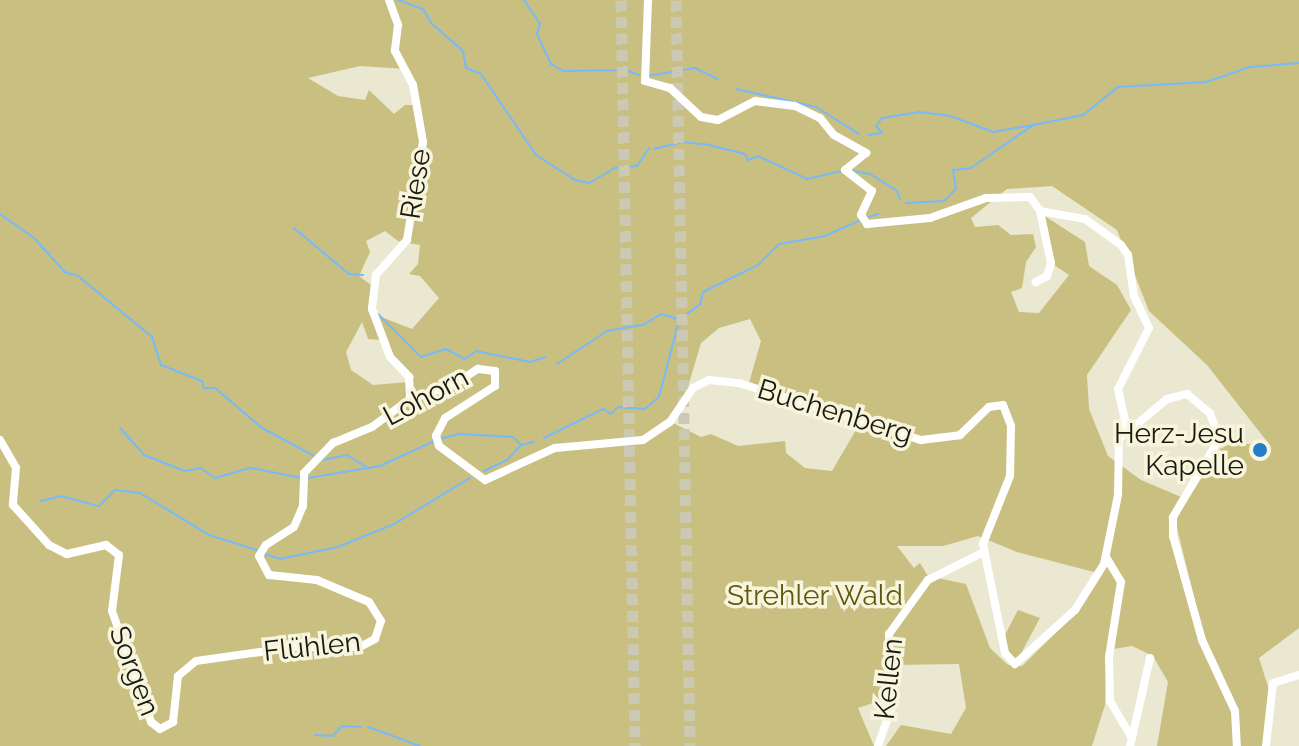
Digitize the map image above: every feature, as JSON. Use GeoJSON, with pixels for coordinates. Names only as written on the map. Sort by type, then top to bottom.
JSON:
{"type":"FeatureCollection","features":[{"type":"Feature","properties":{"kind":"street","name":"Riese"},"geometry":{"type":"LineString","coordinates":[[389,0],[398,25],[395,51],[413,85],[423,142],[407,240],[376,275],[372,309],[390,357],[409,377],[410,399]]}},
{"type":"Feature","properties":{"kind":"street"},"geometry":{"type":"LineString","coordinates":[[648,0],[645,81],[670,88],[701,117],[718,120],[755,101],[795,106],[820,118],[834,135],[866,153],[845,170],[872,191],[863,220],[930,218],[986,198],[1028,196],[1040,211],[1051,268],[1036,282]]}},
{"type":"Feature","properties":{"kind":"street"},"geometry":{"type":"LineString","coordinates":[[1040,211],[1082,218],[1121,245],[1135,299],[1147,321],[1148,337],[1118,389],[1127,429]]}},
{"type":"Feature","properties":{"kind":"street","name":"Lohorn"},"geometry":{"type":"LineString","coordinates":[[380,616],[357,596],[317,580],[269,575],[260,565],[262,549],[298,522],[304,478],[318,458],[410,399],[453,385],[478,369],[495,371],[497,382],[490,392],[445,418],[436,441],[489,481],[555,448],[633,443],[670,422]]}},
{"type":"Feature","properties":{"kind":"street","name":"Buchenberg"},"geometry":{"type":"LineString","coordinates":[[670,422],[693,388],[716,380],[921,440],[964,433],[989,407],[1001,405],[1011,426],[1011,466],[983,534],[984,552]]}},
{"type":"Feature","properties":{"kind":"street"},"geometry":{"type":"LineString","coordinates":[[984,552],[1005,653],[1017,663],[1075,610],[1106,557],[1118,495],[1116,449],[1127,429],[1170,397],[1184,394],[1203,405],[1215,439],[1180,504],[1172,529],[1202,640],[1235,711],[1237,746]]}},
{"type":"Feature","properties":{"kind":"street","name":"Sorgen"},"geometry":{"type":"LineString","coordinates":[[0,440],[16,468],[13,505],[49,545],[67,554],[106,545],[119,555],[110,605],[153,725],[164,729],[173,722],[176,682],[184,668],[224,657]]}},
{"type":"Feature","properties":{"kind":"street","name":"Kellen"},"geometry":{"type":"LineString","coordinates":[[878,746],[891,709],[888,639],[928,580],[984,552]]}},
{"type":"Feature","properties":{"kind":"street"},"geometry":{"type":"LineString","coordinates":[[1106,557],[1121,582],[1109,657],[1110,701],[1131,742]]}},
{"type":"Feature","properties":{"kind":"street","name":"Flühlen"},"geometry":{"type":"LineString","coordinates":[[224,657],[295,647],[363,646],[378,636],[380,616]]}},
{"type":"Feature","properties":{"kind":"street"},"geometry":{"type":"LineString","coordinates":[[1131,742],[1150,658]]}},
{"type":"Feature","properties":{"kind":"street"},"geometry":{"type":"LineString","coordinates":[[1266,746],[1273,683],[1299,675]]}},
{"type":"Feature","properties":{"kind":"green space","name":"Strehler Wald"},"geometry":{"type":"Polygon","coordinates":[[[0,0],[1299,0],[1299,628],[1259,658],[1270,693],[1266,746],[1157,746],[1168,682],[1153,656],[1132,646],[1107,650],[1105,705],[1092,746],[886,746],[901,725],[951,734],[966,708],[959,664],[892,665],[892,697],[858,708],[874,746],[0,746],[0,0]],[[360,66],[308,78],[338,96],[365,100],[369,90],[394,114],[405,105],[418,105],[406,69],[360,66]],[[1052,186],[1007,189],[971,218],[975,227],[998,225],[1011,235],[1033,234],[1036,247],[1026,262],[1022,288],[1011,292],[1019,312],[1039,313],[1069,275],[1054,265],[1043,215],[1085,242],[1089,266],[1117,285],[1131,310],[1087,375],[1089,409],[1108,456],[1141,480],[1181,497],[1169,521],[1205,641],[1175,520],[1220,449],[1230,444],[1269,444],[1207,365],[1149,311],[1117,230],[1052,186]],[[385,231],[366,241],[370,252],[359,276],[371,285],[376,315],[412,329],[439,298],[420,276],[409,274],[418,264],[420,245],[398,241],[385,231]],[[750,319],[719,328],[701,343],[684,400],[671,422],[701,437],[711,434],[738,446],[785,441],[786,453],[805,468],[832,471],[860,423],[749,383],[761,341],[750,319]],[[362,322],[346,352],[351,370],[373,385],[408,382],[382,340],[368,339],[362,322]],[[978,536],[943,546],[897,546],[914,568],[920,563],[928,576],[966,584],[990,648],[1008,665],[1022,666],[1075,614],[1098,573],[1017,552],[978,536]]]}},
{"type":"Feature","properties":{"kind":"green space"},"geometry":{"type":"Polygon","coordinates":[[[1018,610],[1040,618],[1017,661],[1009,657],[1005,635],[1018,610]]]}},
{"type":"Feature","properties":{"kind":"waterway"},"geometry":{"type":"LineString","coordinates":[[398,0],[423,9],[431,23],[463,51],[466,68],[481,74],[536,155],[575,180],[589,183],[615,168],[637,166],[649,148]]}},
{"type":"Feature","properties":{"kind":"waterway"},"geometry":{"type":"LineString","coordinates":[[524,0],[540,24],[537,34],[551,64],[563,71],[626,70],[639,75]]}},
{"type":"Feature","properties":{"kind":"waterway"},"geometry":{"type":"LineString","coordinates":[[906,203],[944,201],[956,189],[953,170],[971,168],[1033,125],[1083,115],[1118,87],[1206,82],[1250,67],[1299,63]]}},
{"type":"Feature","properties":{"kind":"waterway"},"geometry":{"type":"LineString","coordinates":[[647,76],[695,68],[718,79]]}},
{"type":"Feature","properties":{"kind":"waterway"},"geometry":{"type":"LineString","coordinates":[[736,89],[816,107],[859,134]]}},
{"type":"Feature","properties":{"kind":"waterway"},"geometry":{"type":"LineString","coordinates":[[869,135],[882,133],[876,126],[882,118],[919,112],[950,116],[993,132],[1031,125]]}},
{"type":"Feature","properties":{"kind":"waterway"},"geometry":{"type":"LineString","coordinates":[[654,149],[682,142],[709,145],[745,154],[748,160],[758,156],[807,179],[841,171]]}},
{"type":"Feature","properties":{"kind":"waterway"},"geometry":{"type":"LineString","coordinates":[[854,171],[870,174],[897,191],[900,199]]}},
{"type":"Feature","properties":{"kind":"waterway"},"geometry":{"type":"LineString","coordinates":[[0,214],[34,238],[65,272],[78,276],[152,337],[161,365],[202,381],[204,388],[215,388],[262,428],[314,456]]}},
{"type":"Feature","properties":{"kind":"waterway"},"geometry":{"type":"LineString","coordinates":[[865,218],[878,214]]}},
{"type":"Feature","properties":{"kind":"waterway"},"geometry":{"type":"LineString","coordinates":[[544,438],[603,409],[611,414],[618,407],[645,409],[659,397],[679,320],[700,304],[703,292],[758,265],[779,244],[825,236],[859,221]]}},
{"type":"Feature","properties":{"kind":"waterway"},"geometry":{"type":"LineString","coordinates":[[294,228],[349,274],[363,275]]}},
{"type":"Feature","properties":{"kind":"waterway"},"geometry":{"type":"LineString","coordinates":[[378,314],[421,357],[446,349],[465,359],[476,351],[530,362],[545,357]]}},
{"type":"Feature","properties":{"kind":"waterway"},"geometry":{"type":"LineString","coordinates":[[557,364],[607,331],[645,324],[661,314],[677,319]]}},
{"type":"Feature","properties":{"kind":"waterway"},"geometry":{"type":"LineString","coordinates":[[120,428],[144,455],[185,471],[201,468],[215,478],[251,468],[301,478]]}},
{"type":"Feature","properties":{"kind":"waterway"},"geometry":{"type":"LineString","coordinates":[[440,439],[459,434],[513,437],[521,445],[534,442]]}},
{"type":"Feature","properties":{"kind":"waterway"},"geometry":{"type":"LineString","coordinates":[[308,478],[380,466],[434,441]]}},
{"type":"Feature","properties":{"kind":"waterway"},"geometry":{"type":"LineString","coordinates":[[484,471],[507,460],[521,445]]}},
{"type":"Feature","properties":{"kind":"waterway"},"geometry":{"type":"LineString","coordinates":[[323,460],[347,455],[368,468]]}},
{"type":"Feature","properties":{"kind":"waterway"},"geometry":{"type":"LineString","coordinates":[[265,554],[280,559],[338,547],[394,524],[470,478]]}},
{"type":"Feature","properties":{"kind":"waterway"},"geometry":{"type":"LineString","coordinates":[[41,501],[61,496],[99,506],[115,490],[140,493],[209,535],[257,550]]}},
{"type":"Feature","properties":{"kind":"waterway"},"geometry":{"type":"LineString","coordinates":[[315,735],[333,736],[342,726],[361,727]]}},
{"type":"Feature","properties":{"kind":"waterway"},"geometry":{"type":"LineString","coordinates":[[368,727],[420,746]]}},
{"type":"Feature","properties":{"kind":"tunnel"},"geometry":{"type":"LineString","coordinates":[[621,0],[635,746]]}},
{"type":"Feature","properties":{"kind":"tunnel"},"geometry":{"type":"LineString","coordinates":[[676,0],[690,746]]}},
{"type":"Feature","properties":{"kind":"place","name":"Herz-Jesu Kapelle"},"geometry":{"type":"Point","coordinates":[1260,450]}}]}
